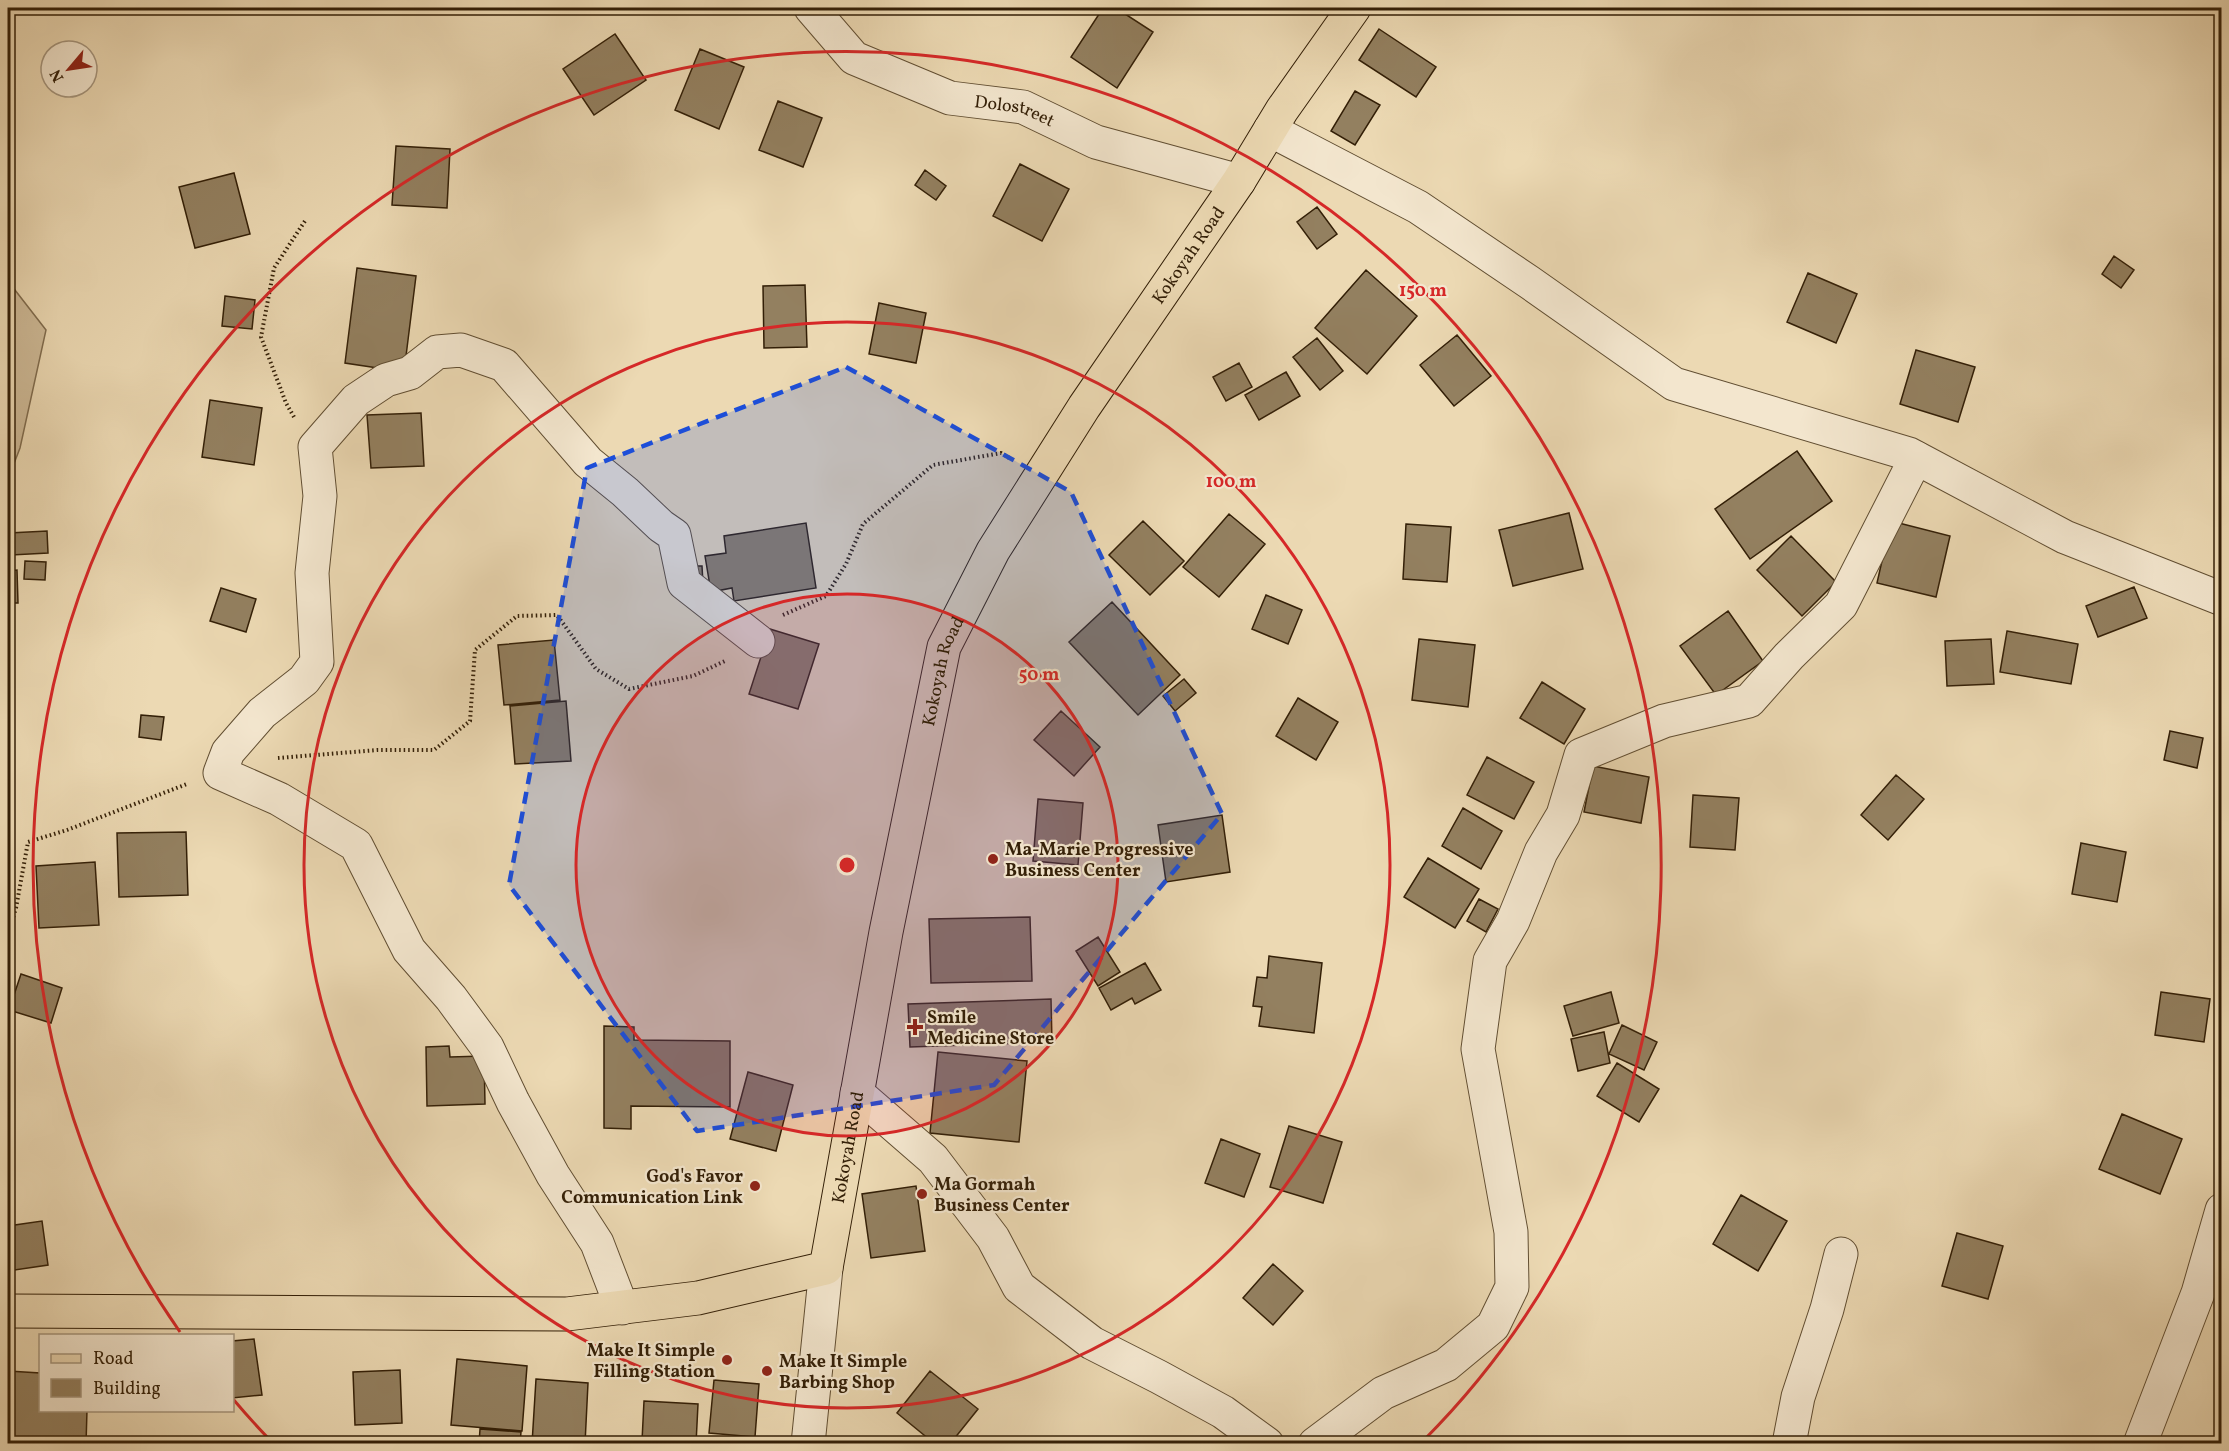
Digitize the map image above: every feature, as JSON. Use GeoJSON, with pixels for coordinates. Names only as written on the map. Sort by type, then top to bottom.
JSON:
{"type":"FeatureCollection","features":[{"type":"Feature","properties":{"kind":"main road","name":"Kokoyah Road"},"geometry":{"type":"LineString","coordinates":[[826,1268],[886,932],[944,647],[993,551],[1084,408],[1354,8]]}},
{"type":"Feature","properties":{"kind":"main road"},"geometry":{"type":"LineString","coordinates":[[8,1311],[567,1314],[698,1298],[826,1268]]}},
{"type":"Feature","properties":{"kind":"street","name":"Dolostreet"},"geometry":{"type":"LineString","coordinates":[[811,8],[854,58],[950,98],[1023,107],[1095,142],[1239,181]]}},
{"type":"Feature","properties":{"kind":"street"},"geometry":{"type":"LineString","coordinates":[[1270,130],[1418,207],[1674,384],[1909,454],[2065,537],[2222,599]]}},
{"type":"Feature","properties":{"kind":"street"},"geometry":{"type":"LineString","coordinates":[[622,1308],[597,1243],[553,1175],[486,1047],[451,998],[409,950],[356,845],[279,799],[220,773],[228,752],[262,713],[304,680],[317,662],[312,573],[320,496],[315,447],[356,400],[386,380],[410,373],[437,352],[461,350],[504,365],[588,462],[674,536],[684,583],[758,641]]}},
{"type":"Feature","properties":{"kind":"street"},"geometry":{"type":"LineString","coordinates":[[1315,1443],[1383,1392],[1446,1365],[1493,1326],[1512,1287],[1511,1232],[1478,1049],[1490,961],[1513,921],[1541,852],[1563,815],[1581,755],[1664,721],[1749,701],[1789,656],[1841,605],[1916,458]]}},
{"type":"Feature","properties":{"kind":"street"},"geometry":{"type":"LineString","coordinates":[[857,1093],[933,1159],[993,1238],[1019,1287],[1092,1344],[1223,1412],[1268,1443]]}},
{"type":"Feature","properties":{"kind":"street"},"geometry":{"type":"LineString","coordinates":[[2140,1443],[2198,1293],[2222,1210]]}},
{"type":"Feature","properties":{"kind":"street"},"geometry":{"type":"LineString","coordinates":[[1789,1443],[1798,1397],[1827,1309],[1841,1254]]}},
{"type":"Feature","properties":{"kind":"street","name":"Kokoyah Road"},"geometry":{"type":"LineString","coordinates":[[807,1443],[826,1268]]}},
{"type":"Feature","properties":{"kind":"path"},"geometry":{"type":"LineString","coordinates":[[305,221],[274,268],[261,337],[286,403],[315,447]]}},
{"type":"Feature","properties":{"kind":"path"},"geometry":{"type":"LineString","coordinates":[[274,758],[378,750],[434,750],[470,721],[475,650],[517,616],[558,615],[596,669],[629,689],[693,676],[746,651],[758,641],[766,623],[826,596],[846,564],[863,524],[933,465],[1001,453],[1040,477]]}},
{"type":"Feature","properties":{"kind":"path"},"geometry":{"type":"LineString","coordinates":[[8,934],[16,908],[28,842],[68,831],[195,780],[220,773]]}},
{"type":"Feature","properties":{"kind":"highlighted area"},"geometry":{"type":"Polygon","coordinates":[[[846,367],[1071,492],[1222,814],[994,1085],[697,1131],[509,885],[587,468],[846,367]]]}},
{"type":"Feature","properties":{"kind":"shaded area"},"geometry":{"type":"Polygon","coordinates":[[[8,281],[46,330],[20,448],[8,479],[8,281]]]}},
{"type":"Feature","properties":{"kind":"building"},"geometry":{"type":"Polygon","coordinates":[[[1103,8],[1116,8],[1153,32],[1117,88],[1071,57],[1103,8]]]}},
{"type":"Feature","properties":{"kind":"building"},"geometry":{"type":"Polygon","coordinates":[[[1220,8],[1233,8],[1227,14],[1220,8]]]}},
{"type":"Feature","properties":{"kind":"building"},"geometry":{"type":"Polygon","coordinates":[[[1379,29],[1436,67],[1416,97],[1359,60],[1379,29]]]}},
{"type":"Feature","properties":{"kind":"building"},"geometry":{"type":"Polygon","coordinates":[[[615,34],[646,80],[594,115],[563,69],[615,34]]]}},
{"type":"Feature","properties":{"kind":"building"},"geometry":{"type":"Polygon","coordinates":[[[700,49],[744,67],[719,129],[675,110],[700,49]]]}},
{"type":"Feature","properties":{"kind":"building"},"geometry":{"type":"Polygon","coordinates":[[[1355,91],[1380,105],[1355,145],[1331,131],[1355,91]]]}},
{"type":"Feature","properties":{"kind":"building"},"geometry":{"type":"Polygon","coordinates":[[[778,101],[822,118],[803,167],[759,150],[778,101]]]}},
{"type":"Feature","properties":{"kind":"building"},"geometry":{"type":"Polygon","coordinates":[[[396,146],[450,149],[447,208],[392,205],[396,146]]]}},
{"type":"Feature","properties":{"kind":"building"},"geometry":{"type":"Polygon","coordinates":[[[1020,164],[1069,189],[1042,241],[993,216],[1020,164]]]}},
{"type":"Feature","properties":{"kind":"building"},"geometry":{"type":"Polygon","coordinates":[[[925,170],[946,186],[936,200],[915,185],[925,170]]]}},
{"type":"Feature","properties":{"kind":"building"},"geometry":{"type":"Polygon","coordinates":[[[234,173],[250,234],[195,248],[179,187],[234,173]]]}},
{"type":"Feature","properties":{"kind":"building"},"geometry":{"type":"Polygon","coordinates":[[[1317,207],[1337,234],[1317,249],[1297,222],[1317,207]]]}},
{"type":"Feature","properties":{"kind":"building"},"geometry":{"type":"Polygon","coordinates":[[[2114,256],[2134,270],[2121,288],[2102,274],[2114,256]]]}},
{"type":"Feature","properties":{"kind":"building"},"geometry":{"type":"Polygon","coordinates":[[[357,268],[416,276],[404,372],[345,363],[357,268]]]}},
{"type":"Feature","properties":{"kind":"building"},"geometry":{"type":"Polygon","coordinates":[[[1366,270],[1417,316],[1367,374],[1315,328],[1366,270]]]}},
{"type":"Feature","properties":{"kind":"building"},"geometry":{"type":"Polygon","coordinates":[[[1808,273],[1857,294],[1836,343],[1787,322],[1808,273]]]}},
{"type":"Feature","properties":{"kind":"building"},"geometry":{"type":"Polygon","coordinates":[[[805,285],[807,347],[764,348],[763,286],[805,285]]]}},
{"type":"Feature","properties":{"kind":"building"},"geometry":{"type":"Polygon","coordinates":[[[225,296],[255,300],[252,329],[222,326],[225,296]]]}},
{"type":"Feature","properties":{"kind":"building"},"geometry":{"type":"Polygon","coordinates":[[[879,303],[926,313],[916,363],[869,354],[879,303]]]}},
{"type":"Feature","properties":{"kind":"building"},"geometry":{"type":"Polygon","coordinates":[[[1457,335],[1491,376],[1454,406],[1420,365],[1457,335]]]}},
{"type":"Feature","properties":{"kind":"building"},"geometry":{"type":"Polygon","coordinates":[[[1317,338],[1343,371],[1320,390],[1293,357],[1317,338]]]}},
{"type":"Feature","properties":{"kind":"building"},"geometry":{"type":"Polygon","coordinates":[[[1916,350],[1975,367],[1958,422],[1900,404],[1916,350]]]}},
{"type":"Feature","properties":{"kind":"building"},"geometry":{"type":"Polygon","coordinates":[[[1239,363],[1252,387],[1226,401],[1213,377],[1239,363]]]}},
{"type":"Feature","properties":{"kind":"building"},"geometry":{"type":"Polygon","coordinates":[[[1286,372],[1300,396],[1259,420],[1245,395],[1286,372]]]}},
{"type":"Feature","properties":{"kind":"building"},"geometry":{"type":"Polygon","coordinates":[[[210,400],[262,408],[254,465],[202,457],[210,400]]]}},
{"type":"Feature","properties":{"kind":"building"},"geometry":{"type":"Polygon","coordinates":[[[421,413],[424,466],[371,468],[367,415],[421,413]]]}},
{"type":"Feature","properties":{"kind":"building"},"geometry":{"type":"Polygon","coordinates":[[[1797,451],[1832,501],[1750,559],[1715,509],[1797,451]]]}},
{"type":"Feature","properties":{"kind":"building"},"geometry":{"type":"Polygon","coordinates":[[[1569,513],[1583,569],[1513,586],[1499,530],[1569,513]]]}},
{"type":"Feature","properties":{"kind":"building"},"geometry":{"type":"Polygon","coordinates":[[[1229,514],[1265,544],[1219,597],[1183,567],[1229,514]]]}},
{"type":"Feature","properties":{"kind":"building"},"geometry":{"type":"Polygon","coordinates":[[[1143,521],[1184,561],[1150,595],[1109,555],[1143,521]]]}},
{"type":"Feature","properties":{"kind":"building"},"geometry":{"type":"Polygon","coordinates":[[[1891,521],[1950,536],[1936,597],[1877,583],[1891,521]]]}},
{"type":"Feature","properties":{"kind":"building"},"geometry":{"type":"Polygon","coordinates":[[[806,523],[816,588],[734,601],[732,588],[711,592],[705,556],[726,553],[724,536],[806,523]]]}},
{"type":"Feature","properties":{"kind":"building"},"geometry":{"type":"Polygon","coordinates":[[[1406,524],[1451,527],[1447,582],[1403,579],[1406,524]]]}},
{"type":"Feature","properties":{"kind":"building"},"geometry":{"type":"Polygon","coordinates":[[[47,531],[48,553],[11,555],[9,533],[47,531]]]}},
{"type":"Feature","properties":{"kind":"building"},"geometry":{"type":"Polygon","coordinates":[[[1791,536],[1836,582],[1802,616],[1757,570],[1791,536]]]}},
{"type":"Feature","properties":{"kind":"building"},"geometry":{"type":"Polygon","coordinates":[[[25,561],[46,562],[45,580],[24,579],[25,561]]]}},
{"type":"Feature","properties":{"kind":"building"},"geometry":{"type":"Polygon","coordinates":[[[690,566],[702,566],[703,584],[690,566]]]}},
{"type":"Feature","properties":{"kind":"building"},"geometry":{"type":"Polygon","coordinates":[[[17,570],[18,603],[8,603],[8,571],[17,570]]]}},
{"type":"Feature","properties":{"kind":"building"},"geometry":{"type":"Polygon","coordinates":[[[2134,587],[2147,618],[2098,637],[2086,606],[2134,587]]]}},
{"type":"Feature","properties":{"kind":"building"},"geometry":{"type":"Polygon","coordinates":[[[221,588],[256,599],[246,632],[210,621],[221,588]]]}},
{"type":"Feature","properties":{"kind":"building"},"geometry":{"type":"Polygon","coordinates":[[[1266,595],[1302,610],[1288,644],[1252,629],[1266,595]]]}},
{"type":"Feature","properties":{"kind":"building"},"geometry":{"type":"Polygon","coordinates":[[[1112,602],[1180,675],[1138,715],[1069,642],[1112,602]]]}},
{"type":"Feature","properties":{"kind":"building"},"geometry":{"type":"Polygon","coordinates":[[[1728,611],[1763,661],[1716,695],[1680,646],[1728,611]]]}},
{"type":"Feature","properties":{"kind":"building"},"geometry":{"type":"Polygon","coordinates":[[[770,629],[819,644],[798,709],[749,694],[770,629]]]}},
{"type":"Feature","properties":{"kind":"building"},"geometry":{"type":"Polygon","coordinates":[[[2007,631],[2078,644],[2071,684],[2000,672],[2007,631]]]}},
{"type":"Feature","properties":{"kind":"building"},"geometry":{"type":"Polygon","coordinates":[[[1419,639],[1475,645],[1468,707],[1412,700],[1419,639]]]}},
{"type":"Feature","properties":{"kind":"building"},"geometry":{"type":"Polygon","coordinates":[[[1991,639],[1994,684],[1947,686],[1945,641],[1991,639]]]}},
{"type":"Feature","properties":{"kind":"building"},"geometry":{"type":"Polygon","coordinates":[[[554,640],[560,700],[504,705],[498,645],[554,640]]]}},
{"type":"Feature","properties":{"kind":"building"},"geometry":{"type":"Polygon","coordinates":[[[1184,679],[1196,693],[1175,711],[1163,696],[1184,679]]]}},
{"type":"Feature","properties":{"kind":"building"},"geometry":{"type":"Polygon","coordinates":[[[1542,682],[1585,709],[1564,744],[1520,718],[1542,682]]]}},
{"type":"Feature","properties":{"kind":"building"},"geometry":{"type":"Polygon","coordinates":[[[1298,698],[1338,722],[1316,760],[1276,736],[1298,698]]]}},
{"type":"Feature","properties":{"kind":"building"},"geometry":{"type":"Polygon","coordinates":[[[566,701],[571,761],[515,764],[510,706],[566,701]]]}},
{"type":"Feature","properties":{"kind":"building"},"geometry":{"type":"Polygon","coordinates":[[[1061,711],[1100,747],[1074,776],[1034,740],[1061,711]]]}},
{"type":"Feature","properties":{"kind":"building"},"geometry":{"type":"Polygon","coordinates":[[[141,715],[164,717],[161,740],[139,737],[141,715]]]}},
{"type":"Feature","properties":{"kind":"building"},"geometry":{"type":"Polygon","coordinates":[[[2170,731],[2203,738],[2197,768],[2164,760],[2170,731]]]}},
{"type":"Feature","properties":{"kind":"building"},"geometry":{"type":"Polygon","coordinates":[[[1487,757],[1534,782],[1514,819],[1467,795],[1487,757]]]}},
{"type":"Feature","properties":{"kind":"building"},"geometry":{"type":"Polygon","coordinates":[[[1593,766],[1649,777],[1641,823],[1584,812],[1593,766]]]}},
{"type":"Feature","properties":{"kind":"building"},"geometry":{"type":"Polygon","coordinates":[[[1896,775],[1924,799],[1888,840],[1861,815],[1896,775]]]}},
{"type":"Feature","properties":{"kind":"building"},"geometry":{"type":"Polygon","coordinates":[[[1693,795],[1739,798],[1735,850],[1690,847],[1693,795]]]}},
{"type":"Feature","properties":{"kind":"building"},"geometry":{"type":"Polygon","coordinates":[[[1038,799],[1083,803],[1078,865],[1033,861],[1038,799]]]}},
{"type":"Feature","properties":{"kind":"building"},"geometry":{"type":"Polygon","coordinates":[[[1463,808],[1502,831],[1481,869],[1442,846],[1463,808]]]}},
{"type":"Feature","properties":{"kind":"building"},"geometry":{"type":"Polygon","coordinates":[[[1222,815],[1230,872],[1166,882],[1158,825],[1222,815]]]}},
{"type":"Feature","properties":{"kind":"building"},"geometry":{"type":"Polygon","coordinates":[[[186,832],[188,895],[119,897],[117,833],[186,832]]]}},
{"type":"Feature","properties":{"kind":"building"},"geometry":{"type":"Polygon","coordinates":[[[2081,843],[2126,852],[2117,902],[2072,894],[2081,843]]]}},
{"type":"Feature","properties":{"kind":"building"},"geometry":{"type":"Polygon","coordinates":[[[1428,858],[1479,889],[1455,928],[1404,897],[1428,858]]]}},
{"type":"Feature","properties":{"kind":"building"},"geometry":{"type":"Polygon","coordinates":[[[95,862],[99,925],[39,928],[36,866],[95,862]]]}},
{"type":"Feature","properties":{"kind":"building"},"geometry":{"type":"Polygon","coordinates":[[[1479,899],[1498,909],[1486,932],[1467,921],[1479,899]]]}},
{"type":"Feature","properties":{"kind":"building"},"geometry":{"type":"Polygon","coordinates":[[[1030,917],[1032,981],[931,983],[929,919],[1030,917]]]}},
{"type":"Feature","properties":{"kind":"building"},"geometry":{"type":"Polygon","coordinates":[[[1098,937],[1120,972],[1098,986],[1076,951],[1098,937]]]}},
{"type":"Feature","properties":{"kind":"building"},"geometry":{"type":"Polygon","coordinates":[[[1269,956],[1322,963],[1314,1033],[1259,1026],[1262,1007],[1253,1006],[1257,977],[1267,978],[1269,956]]]}},
{"type":"Feature","properties":{"kind":"building"},"geometry":{"type":"Polygon","coordinates":[[[1145,963],[1161,990],[1135,1004],[1132,998],[1111,1010],[1099,988],[1145,963]]]}},
{"type":"Feature","properties":{"kind":"building"},"geometry":{"type":"Polygon","coordinates":[[[21,974],[62,988],[51,1023],[9,1010],[21,974]]]}},
{"type":"Feature","properties":{"kind":"building"},"geometry":{"type":"Polygon","coordinates":[[[1611,992],[1619,1023],[1573,1036],[1564,1006],[1611,992]]]}},
{"type":"Feature","properties":{"kind":"building"},"geometry":{"type":"Polygon","coordinates":[[[2161,992],[2210,999],[2204,1042],[2155,1035],[2161,992]]]}},
{"type":"Feature","properties":{"kind":"building"},"geometry":{"type":"Polygon","coordinates":[[[1051,999],[1052,1042],[910,1047],[908,1004],[1051,999]]]}},
{"type":"Feature","properties":{"kind":"building"},"geometry":{"type":"Polygon","coordinates":[[[1622,1025],[1657,1042],[1644,1070],[1609,1054],[1622,1025]]]}},
{"type":"Feature","properties":{"kind":"building"},"geometry":{"type":"Polygon","coordinates":[[[604,1026],[634,1027],[634,1040],[730,1041],[730,1107],[631,1106],[631,1129],[604,1128],[604,1026]]]}},
{"type":"Feature","properties":{"kind":"building"},"geometry":{"type":"Polygon","coordinates":[[[1604,1032],[1610,1063],[1578,1071],[1571,1039],[1604,1032]]]}},
{"type":"Feature","properties":{"kind":"building"},"geometry":{"type":"Polygon","coordinates":[[[449,1046],[450,1057],[484,1056],[485,1104],[427,1106],[426,1047],[449,1046]]]}},
{"type":"Feature","properties":{"kind":"building"},"geometry":{"type":"Polygon","coordinates":[[[938,1052],[1027,1061],[1019,1142],[930,1133],[938,1052]]]}},
{"type":"Feature","properties":{"kind":"building"},"geometry":{"type":"Polygon","coordinates":[[[1617,1063],[1659,1089],[1639,1122],[1597,1096],[1617,1063]]]}},
{"type":"Feature","properties":{"kind":"building"},"geometry":{"type":"Polygon","coordinates":[[[748,1072],[793,1085],[776,1151],[730,1139],[748,1072]]]}},
{"type":"Feature","properties":{"kind":"building"},"geometry":{"type":"Polygon","coordinates":[[[2122,1114],[2182,1139],[2160,1194],[2099,1169],[2122,1114]]]}},
{"type":"Feature","properties":{"kind":"building"},"geometry":{"type":"Polygon","coordinates":[[[1289,1126],[1342,1142],[1323,1203],[1270,1187],[1289,1126]]]}},
{"type":"Feature","properties":{"kind":"building"},"geometry":{"type":"Polygon","coordinates":[[[1221,1139],[1260,1154],[1244,1197],[1205,1183],[1221,1139]]]}},
{"type":"Feature","properties":{"kind":"building"},"geometry":{"type":"Polygon","coordinates":[[[916,1186],[925,1251],[871,1258],[862,1194],[916,1186]]]}},
{"type":"Feature","properties":{"kind":"building"},"geometry":{"type":"Polygon","coordinates":[[[1741,1195],[1787,1221],[1758,1271],[1713,1244],[1741,1195]]]}},
{"type":"Feature","properties":{"kind":"building"},"geometry":{"type":"Polygon","coordinates":[[[42,1221],[48,1265],[8,1271],[8,1226],[42,1221]]]}},
{"type":"Feature","properties":{"kind":"building"},"geometry":{"type":"Polygon","coordinates":[[[1957,1233],[2003,1246],[1988,1299],[1942,1286],[1957,1233]]]}},
{"type":"Feature","properties":{"kind":"building"},"geometry":{"type":"Polygon","coordinates":[[[1273,1264],[1303,1291],[1273,1325],[1243,1298],[1273,1264]]]}},
{"type":"Feature","properties":{"kind":"building"},"geometry":{"type":"Polygon","coordinates":[[[254,1339],[262,1395],[234,1398],[234,1341],[254,1339]]]}},
{"type":"Feature","properties":{"kind":"building"},"geometry":{"type":"Polygon","coordinates":[[[457,1359],[527,1366],[522,1431],[451,1425],[457,1359]]]}},
{"type":"Feature","properties":{"kind":"building"},"geometry":{"type":"Polygon","coordinates":[[[400,1370],[402,1423],[355,1425],[353,1372],[400,1370]]]}},
{"type":"Feature","properties":{"kind":"building"},"geometry":{"type":"Polygon","coordinates":[[[8,1371],[39,1373],[39,1412],[87,1412],[86,1444],[8,1444],[8,1371]]]}},
{"type":"Feature","properties":{"kind":"building"},"geometry":{"type":"Polygon","coordinates":[[[930,1371],[978,1409],[950,1444],[935,1444],[897,1413],[930,1371]]]}},
{"type":"Feature","properties":{"kind":"building"},"geometry":{"type":"Polygon","coordinates":[[[536,1379],[588,1383],[585,1444],[532,1444],[536,1379]]]}},
{"type":"Feature","properties":{"kind":"building"},"geometry":{"type":"Polygon","coordinates":[[[714,1380],[759,1384],[755,1437],[709,1433],[714,1380]]]}},
{"type":"Feature","properties":{"kind":"building"},"geometry":{"type":"Polygon","coordinates":[[[644,1401],[698,1404],[696,1444],[642,1441],[644,1401]]]}},
{"type":"Feature","properties":{"kind":"building"},"geometry":{"type":"Polygon","coordinates":[[[480,1429],[521,1432],[520,1444],[479,1444],[480,1429]]]}},
{"type":"Feature","properties":{"kind":"place","name":"Ma-Marie Progressive Business Center"},"geometry":{"type":"Point","coordinates":[993,859]}},
{"type":"Feature","properties":{"kind":"place","name":"Smile Medicine Store"},"geometry":{"type":"Point","coordinates":[915,1027]}},
{"type":"Feature","properties":{"kind":"place","name":"God's Favor Communication Link"},"geometry":{"type":"Point","coordinates":[755,1186]}},
{"type":"Feature","properties":{"kind":"place","name":"Ma Gormah Business Center"},"geometry":{"type":"Point","coordinates":[922,1194]}},
{"type":"Feature","properties":{"kind":"place","name":"Make It Simple Filling Station"},"geometry":{"type":"Point","coordinates":[727,1360]}},
{"type":"Feature","properties":{"kind":"place","name":"Make It Simple Barbing Shop"},"geometry":{"type":"Point","coordinates":[767,1371]}}]}
